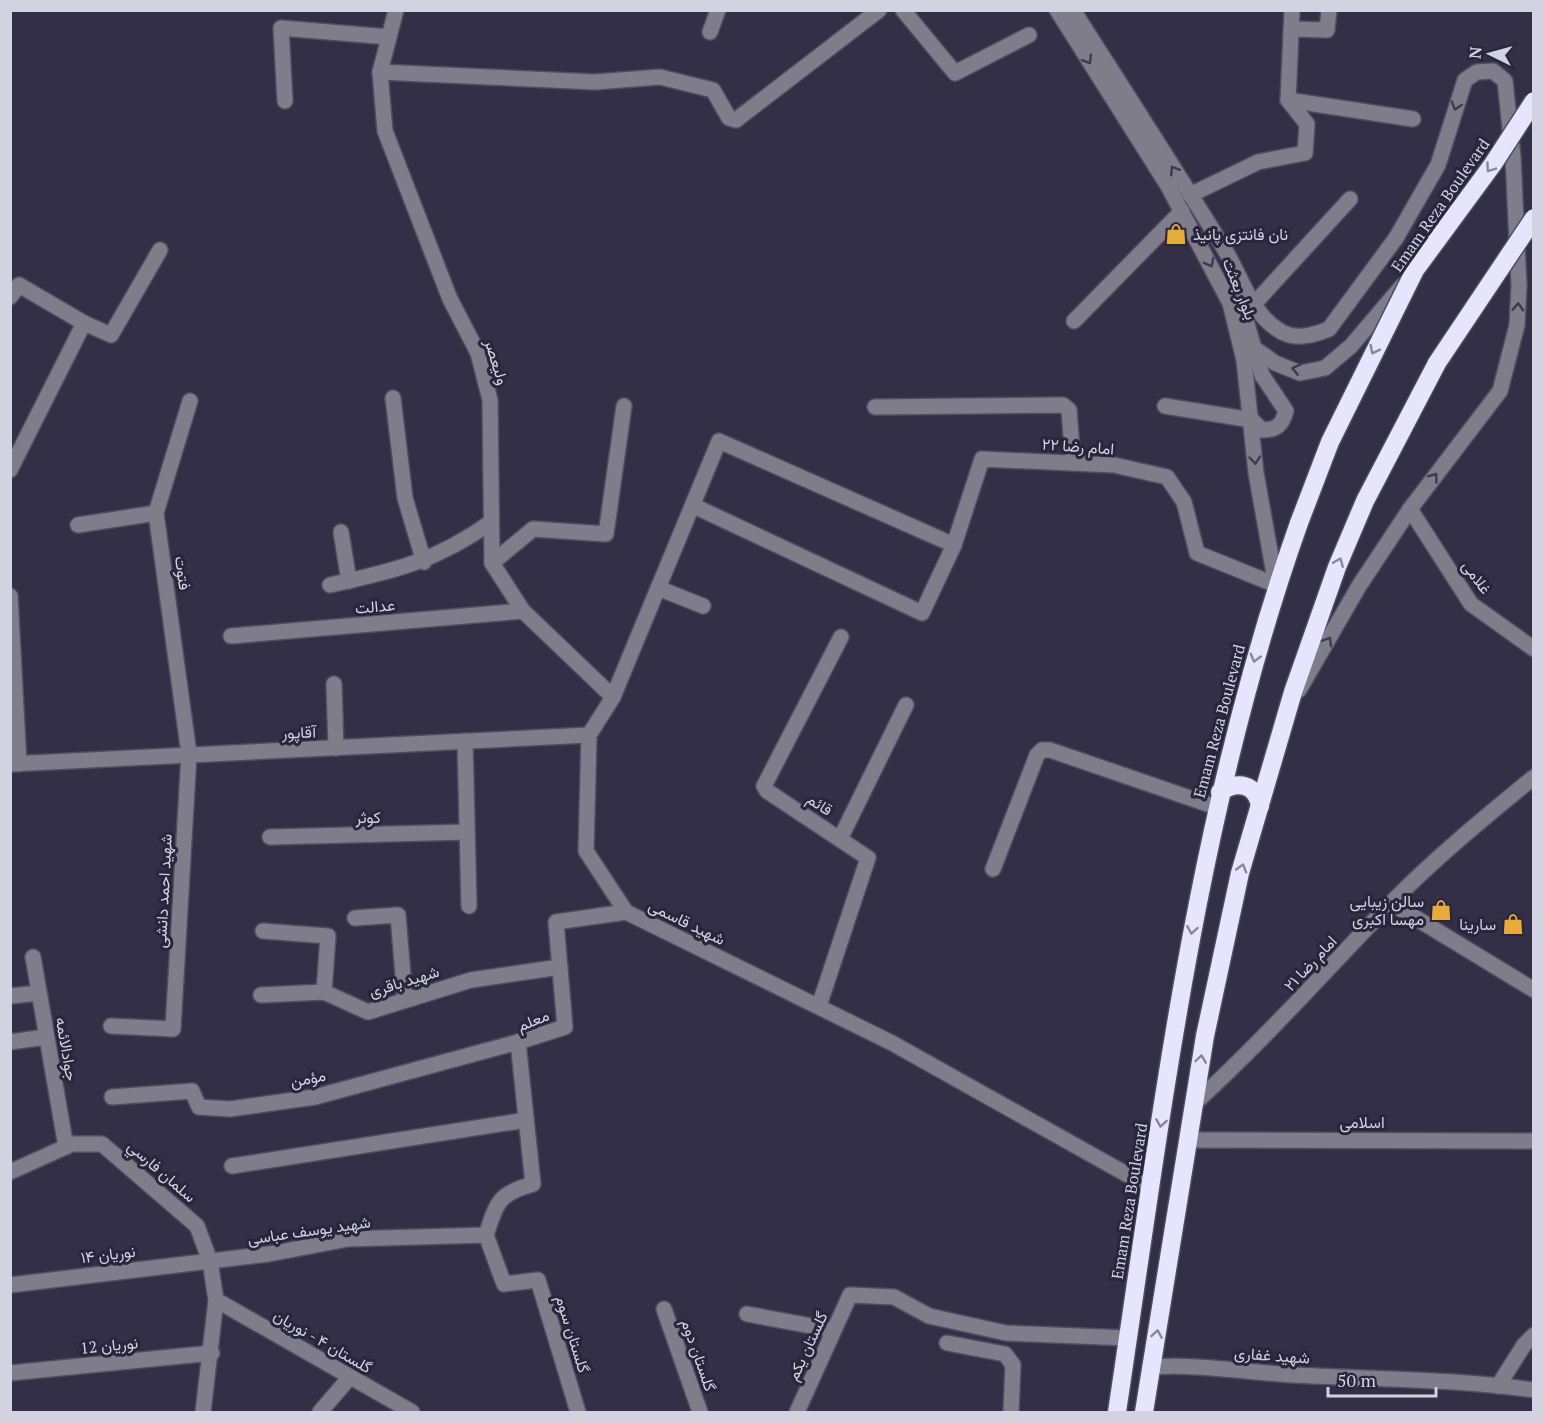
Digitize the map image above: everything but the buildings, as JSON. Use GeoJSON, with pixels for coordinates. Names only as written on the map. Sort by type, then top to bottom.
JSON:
{"type":"FeatureCollection","features":[{"type":"Feature","properties":{"kind":"highway","name":"Emam Reza Boulevard"},"geometry":{"type":"LineString","coordinates":[[1117,1413],[1192,928],[1218,799],[1276,585],[1330,442],[1415,270],[1492,164],[1533,101]]}},
{"type":"Feature","properties":{"kind":"highway"},"geometry":{"type":"LineString","coordinates":[[1144,1413],[1190,1140],[1204,1036],[1223,944],[1288,710],[1336,567],[1365,501],[1437,363],[1533,218]]}},
{"type":"Feature","properties":{"kind":"highway"},"geometry":{"type":"LineString","coordinates":[[1218,799],[1229,786],[1245,786],[1253,788],[1258,795],[1260,806]]}},
{"type":"Feature","properties":{"kind":"street","name":"ولیعصر"},"geometry":{"type":"LineString","coordinates":[[396,10],[380,72],[385,131],[450,299],[478,353],[490,400],[492,563]]}},
{"type":"Feature","properties":{"kind":"street"},"geometry":{"type":"LineString","coordinates":[[710,32],[718,10]]}},
{"type":"Feature","properties":{"kind":"street"},"geometry":{"type":"LineString","coordinates":[[380,72],[595,82],[660,77],[713,90],[729,118],[736,120],[879,10]]}},
{"type":"Feature","properties":{"kind":"street"},"geometry":{"type":"LineString","coordinates":[[903,10],[955,73],[1029,35]]}},
{"type":"Feature","properties":{"kind":"street","name":"بلوار بعثت"},"geometry":{"type":"LineString","coordinates":[[1057,10],[1182,211],[1232,310],[1244,360],[1257,473],[1276,585]]}},
{"type":"Feature","properties":{"kind":"street","name":"بلوار بعثت"},"geometry":{"type":"LineString","coordinates":[[1073,10],[1226,252],[1255,307]]}},
{"type":"Feature","properties":{"kind":"street"},"geometry":{"type":"LineString","coordinates":[[1190,195],[1258,162],[1305,153],[1307,124],[1288,100],[1292,10]]}},
{"type":"Feature","properties":{"kind":"street"},"geometry":{"type":"LineString","coordinates":[[1291,29],[1327,30],[1329,10]]}},
{"type":"Feature","properties":{"kind":"street"},"geometry":{"type":"LineString","coordinates":[[285,101],[282,28],[390,37]]}},
{"type":"Feature","properties":{"kind":"street"},"geometry":{"type":"LineString","coordinates":[[1288,710],[1359,586],[1410,509],[1500,391],[1517,325],[1519,286],[1513,157],[1505,81],[1493,71],[1477,72],[1465,80],[1438,165],[1396,238],[1329,329],[1313,335],[1288,334],[1277,330],[1255,307],[1350,199]]}},
{"type":"Feature","properties":{"kind":"street"},"geometry":{"type":"LineString","coordinates":[[1288,100],[1413,119]]}},
{"type":"Feature","properties":{"kind":"street"},"geometry":{"type":"LineString","coordinates":[[1074,321],[1182,211]]}},
{"type":"Feature","properties":{"kind":"street"},"geometry":{"type":"LineString","coordinates":[[10,297],[19,285],[84,323],[111,335],[160,250]]}},
{"type":"Feature","properties":{"kind":"street"},"geometry":{"type":"LineString","coordinates":[[1164,406],[1252,420],[1262,430],[1273,430],[1283,423],[1286,411],[1262,375],[1226,252]]}},
{"type":"Feature","properties":{"kind":"street"},"geometry":{"type":"LineString","coordinates":[[1254,348],[1275,363],[1300,373],[1325,368],[1351,346],[1415,270]]}},
{"type":"Feature","properties":{"kind":"street"},"geometry":{"type":"LineString","coordinates":[[10,470],[84,323]]}},
{"type":"Feature","properties":{"kind":"street"},"geometry":{"type":"LineString","coordinates":[[393,398],[405,498],[424,562]]}},
{"type":"Feature","properties":{"kind":"street","name":"فتوت"},"geometry":{"type":"LineString","coordinates":[[189,754],[156,513],[190,401]]}},
{"type":"Feature","properties":{"kind":"street"},"geometry":{"type":"LineString","coordinates":[[875,407],[1063,405],[1069,410],[1073,462]]}},
{"type":"Feature","properties":{"kind":"street"},"geometry":{"type":"LineString","coordinates":[[613,697],[523,611],[492,563],[533,529],[606,534],[624,406]]}},
{"type":"Feature","properties":{"kind":"street"},"geometry":{"type":"LineString","coordinates":[[589,735],[613,697],[719,441],[954,545]]}},
{"type":"Feature","properties":{"kind":"street","name":"امام رضا ۲۲"},"geometry":{"type":"LineString","coordinates":[[694,506],[922,613],[954,545],[982,459],[1114,465],[1167,477],[1184,502],[1197,553],[1276,585]]}},
{"type":"Feature","properties":{"kind":"street","name":"غلامی"},"geometry":{"type":"LineString","coordinates":[[1410,509],[1471,604],[1533,649]]}},
{"type":"Feature","properties":{"kind":"street"},"geometry":{"type":"LineString","coordinates":[[78,525],[156,513]]}},
{"type":"Feature","properties":{"kind":"street"},"geometry":{"type":"LineString","coordinates":[[330,585],[424,562],[470,537],[491,522]]}},
{"type":"Feature","properties":{"kind":"street"},"geometry":{"type":"LineString","coordinates":[[341,532],[349,581]]}},
{"type":"Feature","properties":{"kind":"street"},"geometry":{"type":"LineString","coordinates":[[658,588],[703,606]]}},
{"type":"Feature","properties":{"kind":"street"},"geometry":{"type":"LineString","coordinates":[[10,596],[15,764]]}},
{"type":"Feature","properties":{"kind":"street","name":"عدالت"},"geometry":{"type":"LineString","coordinates":[[231,636],[523,611]]}},
{"type":"Feature","properties":{"kind":"street","name":"قائم"},"geometry":{"type":"LineString","coordinates":[[819,1006],[868,858],[766,791],[764,786],[841,637]]}},
{"type":"Feature","properties":{"kind":"street"},"geometry":{"type":"LineString","coordinates":[[334,684],[336,748]]}},
{"type":"Feature","properties":{"kind":"street"},"geometry":{"type":"LineString","coordinates":[[840,839],[906,705]]}},
{"type":"Feature","properties":{"kind":"street","name":"آقاپور"},"geometry":{"type":"LineString","coordinates":[[15,764],[589,735]]}},
{"type":"Feature","properties":{"kind":"street","name":"شهید قاسمی"},"geometry":{"type":"LineString","coordinates":[[589,735],[586,851],[626,912],[819,1006],[1151,1188]]}},
{"type":"Feature","properties":{"kind":"street"},"geometry":{"type":"LineString","coordinates":[[465,741],[469,906]]}},
{"type":"Feature","properties":{"kind":"street"},"geometry":{"type":"LineString","coordinates":[[993,869],[1036,755],[1042,750],[1050,750],[1218,799]]}},
{"type":"Feature","properties":{"kind":"street","name":"شهید احمد دانشی"},"geometry":{"type":"LineString","coordinates":[[111,1026],[173,1029],[189,754]]}},
{"type":"Feature","properties":{"kind":"street","name":"امام رضا ۲۱"},"geometry":{"type":"LineString","coordinates":[[1195,1103],[1254,1048],[1391,903],[1455,842],[1533,777]]}},
{"type":"Feature","properties":{"kind":"street","name":"کوثر"},"geometry":{"type":"LineString","coordinates":[[270,837],[467,832]]}},
{"type":"Feature","properties":{"kind":"street"},"geometry":{"type":"LineString","coordinates":[[1391,903],[1533,990]]}},
{"type":"Feature","properties":{"kind":"street","name":"معلم"},"geometry":{"type":"LineString","coordinates":[[486,1235],[498,1201],[515,1189],[533,1184],[518,1042],[565,1027],[556,922],[626,912]]}},
{"type":"Feature","properties":{"kind":"street"},"geometry":{"type":"LineString","coordinates":[[356,918],[398,915],[405,1000]]}},
{"type":"Feature","properties":{"kind":"street"},"geometry":{"type":"LineString","coordinates":[[263,931],[328,936],[324,993]]}},
{"type":"Feature","properties":{"kind":"street","name":"جوادالائمه"},"geometry":{"type":"LineString","coordinates":[[33,957],[66,1147]]}},
{"type":"Feature","properties":{"kind":"street","name":"شهید باقری"},"geometry":{"type":"LineString","coordinates":[[261,995],[324,993],[368,1012],[471,980],[560,968]]}},
{"type":"Feature","properties":{"kind":"street"},"geometry":{"type":"LineString","coordinates":[[10,996],[39,993]]}},
{"type":"Feature","properties":{"kind":"street"},"geometry":{"type":"LineString","coordinates":[[10,1042],[46,1037]]}},
{"type":"Feature","properties":{"kind":"street","name":"مؤمن"},"geometry":{"type":"LineString","coordinates":[[112,1096],[192,1090],[199,1107],[230,1109],[315,1097],[518,1042]]}},
{"type":"Feature","properties":{"kind":"street"},"geometry":{"type":"LineString","coordinates":[[231,1166],[526,1120]]}},
{"type":"Feature","properties":{"kind":"street","name":"اسلامی"},"geometry":{"type":"LineString","coordinates":[[1190,1140],[1533,1141]]}},
{"type":"Feature","properties":{"kind":"street","name":"سلمان فارسي"},"geometry":{"type":"LineString","coordinates":[[11,1172],[66,1147],[93,1142],[102,1144],[197,1226],[210,1262],[216,1300],[212,1353],[203,1413]]}},
{"type":"Feature","properties":{"kind":"street","name":"شهید یوسف عباسی"},"geometry":{"type":"LineString","coordinates":[[210,1262],[348,1239],[486,1235]]}},
{"type":"Feature","properties":{"kind":"street","name":"گلستان سوم"},"geometry":{"type":"LineString","coordinates":[[486,1235],[504,1284],[538,1280],[578,1413]]}},
{"type":"Feature","properties":{"kind":"street","name":"نوریان ۱۴"},"geometry":{"type":"LineString","coordinates":[[10,1285],[210,1262]]}},
{"type":"Feature","properties":{"kind":"street","name":"گلستان یکم"},"geometry":{"type":"LineString","coordinates":[[797,1413],[850,1295],[894,1297],[929,1316],[1006,1334],[1128,1338]]}},
{"type":"Feature","properties":{"kind":"street","name":"گلستان ۴ - نوریان"},"geometry":{"type":"LineString","coordinates":[[216,1300],[407,1411]]}},
{"type":"Feature","properties":{"kind":"street","name":"گلستان دوم"},"geometry":{"type":"LineString","coordinates":[[664,1309],[700,1413]]}},
{"type":"Feature","properties":{"kind":"street"},"geometry":{"type":"LineString","coordinates":[[747,1314],[833,1330]]}},
{"type":"Feature","properties":{"kind":"street"},"geometry":{"type":"LineString","coordinates":[[1498,1386],[1533,1335]]}},
{"type":"Feature","properties":{"kind":"street"},"geometry":{"type":"LineString","coordinates":[[947,1343],[1005,1354],[1013,1365],[1011,1413]]}},
{"type":"Feature","properties":{"kind":"street","name":"نوریان 12"},"geometry":{"type":"LineString","coordinates":[[10,1373],[212,1353]]}},
{"type":"Feature","properties":{"kind":"street","name":"شهید غفاری"},"geometry":{"type":"LineString","coordinates":[[1152,1367],[1181,1365],[1260,1373],[1498,1386],[1533,1390]]}},
{"type":"Feature","properties":{"kind":"street"},"geometry":{"type":"LineString","coordinates":[[320,1413],[350,1377]]}},
{"type":"Feature","properties":{"kind":"place","name":"نان فانتزی پانیذ"},"geometry":{"type":"Point","coordinates":[1176,234]}},
{"type":"Feature","properties":{"kind":"place","name":"سالن زیبایی مهسا اکبری"},"geometry":{"type":"Point","coordinates":[1441,910]}},
{"type":"Feature","properties":{"kind":"place","name":"سارینا"},"geometry":{"type":"Point","coordinates":[1513,924]}}]}
